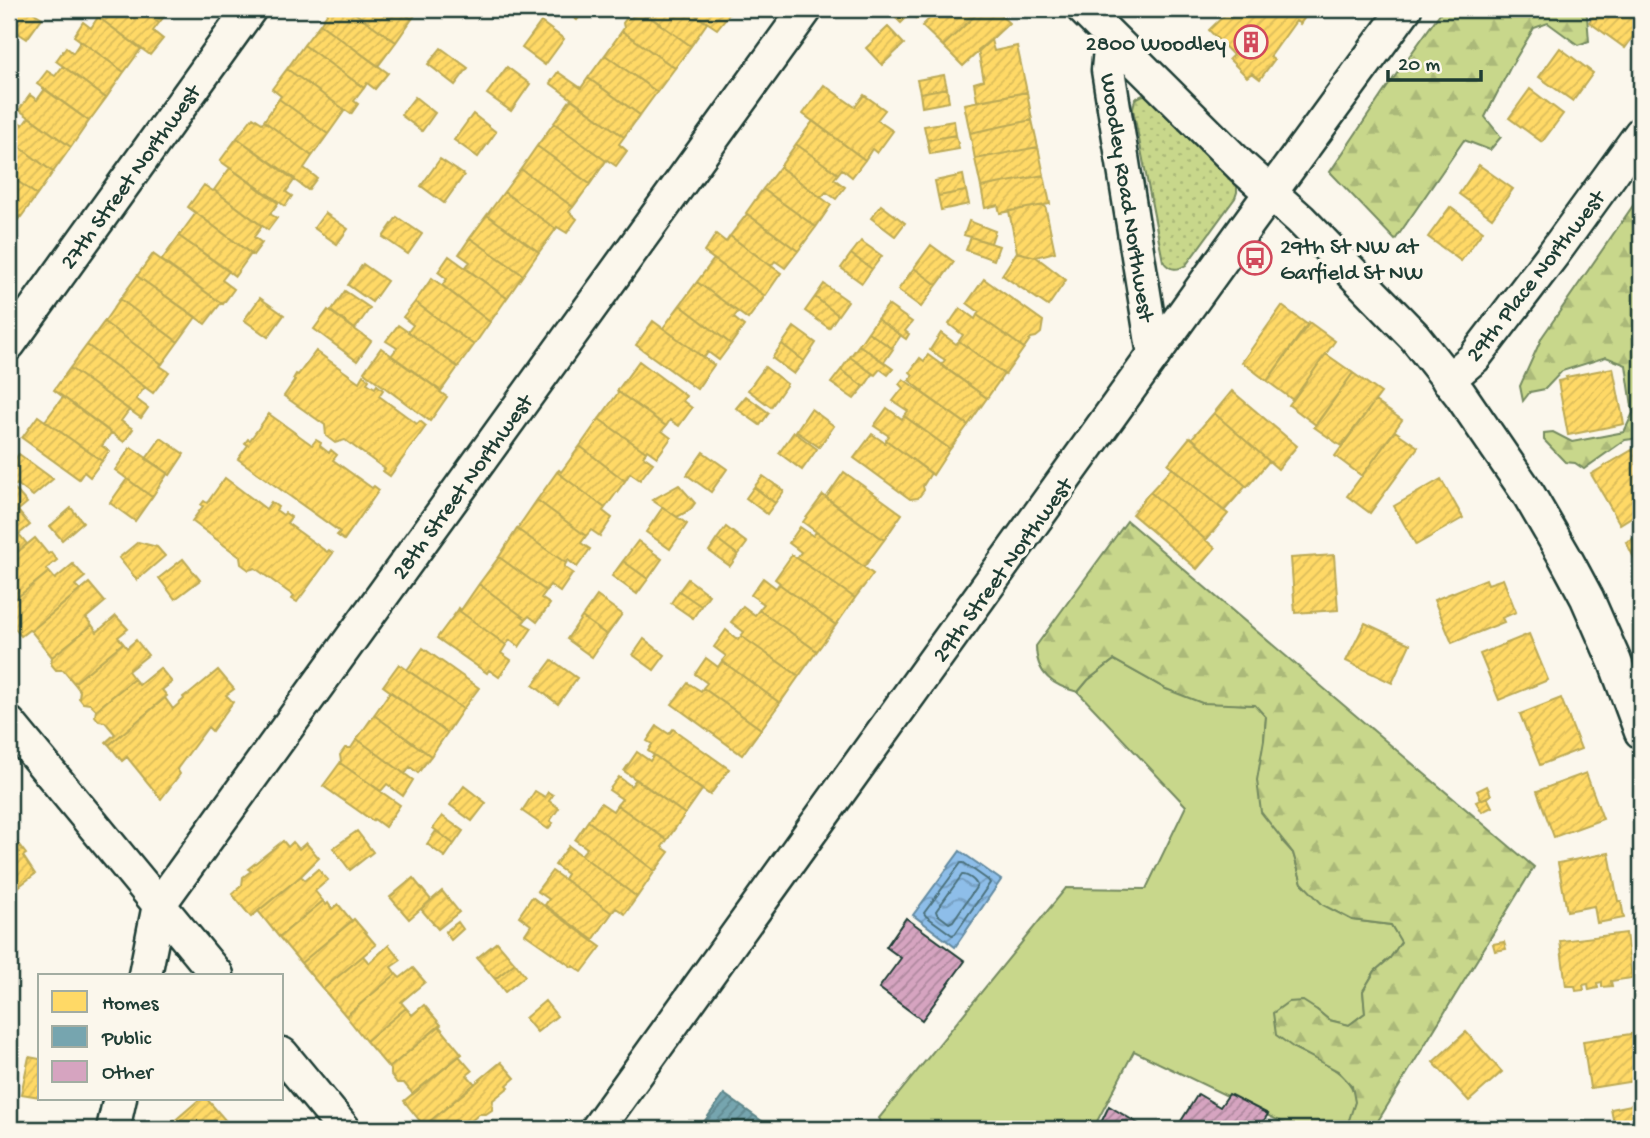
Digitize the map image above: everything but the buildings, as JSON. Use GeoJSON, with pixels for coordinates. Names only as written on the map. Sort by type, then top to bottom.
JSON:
{"type":"FeatureCollection","features":[{"type":"Feature","properties":{"kind":"street","name":"27th Street Northwest"},"geometry":{"type":"LineString","coordinates":[[9,344],[250,9]]}},
{"type":"Feature","properties":{"kind":"street","name":"28th Street Northwest"},"geometry":{"type":"LineString","coordinates":[[145,974],[159,905],[806,9]]}},
{"type":"Feature","properties":{"kind":"street","name":"Woodley Road Northwest"},"geometry":{"type":"LineString","coordinates":[[1083,9],[1300,219],[1414,336],[1448,380],[1502,454],[1565,557],[1587,598],[1615,662],[1641,732]]}},
{"type":"Feature","properties":{"kind":"street","name":"29th Street Northwest"},"geometry":{"type":"LineString","coordinates":[[597,1129],[1405,9]]}},
{"type":"Feature","properties":{"kind":"street","name":"Woodley Road Northwest"},"geometry":{"type":"LineString","coordinates":[[1115,41],[1110,49],[1109,81],[1154,355]]}},
{"type":"Feature","properties":{"kind":"street","name":"29th Place Northwest"},"geometry":{"type":"LineString","coordinates":[[1448,380],[1482,348],[1641,132]]}},
{"type":"Feature","properties":{"kind":"street"},"geometry":{"type":"LineString","coordinates":[[9,723],[216,974]]}},
{"type":"Feature","properties":{"kind":"street"},"geometry":{"type":"LineString","coordinates":[[284,1056],[344,1129]]}},
{"type":"Feature","properties":{"kind":"street"},"geometry":{"type":"LineString","coordinates":[[113,1129],[120,1100]]}},
{"type":"Feature","properties":{"kind":"green space"},"geometry":{"type":"Polygon","coordinates":[[[1443,9],[1584,9],[1589,41],[1578,45],[1548,23],[1534,28],[1485,117],[1501,137],[1490,150],[1464,140],[1395,240],[1330,172],[1443,9]]]}},
{"type":"Feature","properties":{"kind":"green space"},"geometry":{"type":"Polygon","coordinates":[[[1145,94],[1151,95],[1237,183],[1235,198],[1186,265],[1179,268],[1173,269],[1163,261],[1133,109],[1135,99],[1145,94]]]}},
{"type":"Feature","properties":{"kind":"green space"},"geometry":{"type":"Polygon","coordinates":[[[1641,194],[1641,440],[1625,440],[1584,469],[1575,463],[1565,462],[1544,440],[1544,433],[1553,432],[1572,442],[1624,432],[1633,413],[1626,365],[1606,357],[1562,371],[1545,389],[1530,392],[1523,401],[1520,386],[1542,337],[1641,194]]]}},
{"type":"Feature","properties":{"kind":"green space"},"geometry":{"type":"Polygon","coordinates":[[[1127,521],[1534,867],[1373,1129],[1346,1129],[1355,1102],[1352,1086],[1338,1071],[1294,1048],[1276,1035],[1273,1013],[1288,1002],[1303,1001],[1329,1020],[1349,1025],[1365,1013],[1363,991],[1375,971],[1390,958],[1401,942],[1391,925],[1352,920],[1323,905],[1302,883],[1293,853],[1261,812],[1257,780],[1266,717],[1255,705],[1202,703],[1166,689],[1114,660],[1088,680],[1078,692],[1054,682],[1039,664],[1036,646],[1127,521]]]}},
{"type":"Feature","properties":{"kind":"green space"},"geometry":{"type":"Polygon","coordinates":[[[1114,660],[1166,689],[1235,704],[1255,705],[1266,717],[1264,740],[1283,842],[1293,853],[1302,883],[1352,920],[1391,925],[1402,942],[1390,958],[1375,971],[1363,991],[1365,1013],[1349,1025],[1329,1020],[1317,1010],[1294,1048],[1333,1068],[1349,1083],[1355,1102],[1346,1129],[1296,1129],[1134,1051],[1093,1129],[885,1129],[879,1118],[1066,888],[1146,889],[1186,806],[1078,692],[1088,680],[1114,660]]]}},
{"type":"Feature","properties":{"kind":"water"},"geometry":{"type":"Polygon","coordinates":[[[960,851],[1001,880],[955,947],[913,915],[960,851]]]}},
{"type":"Feature","properties":{"kind":"place","name":"2800 Woodley"},"geometry":{"type":"Point","coordinates":[1251,42]}},
{"type":"Feature","properties":{"kind":"place","name":"29th St NW at Garfield St NW"},"geometry":{"type":"Point","coordinates":[1255,258]}}]}
